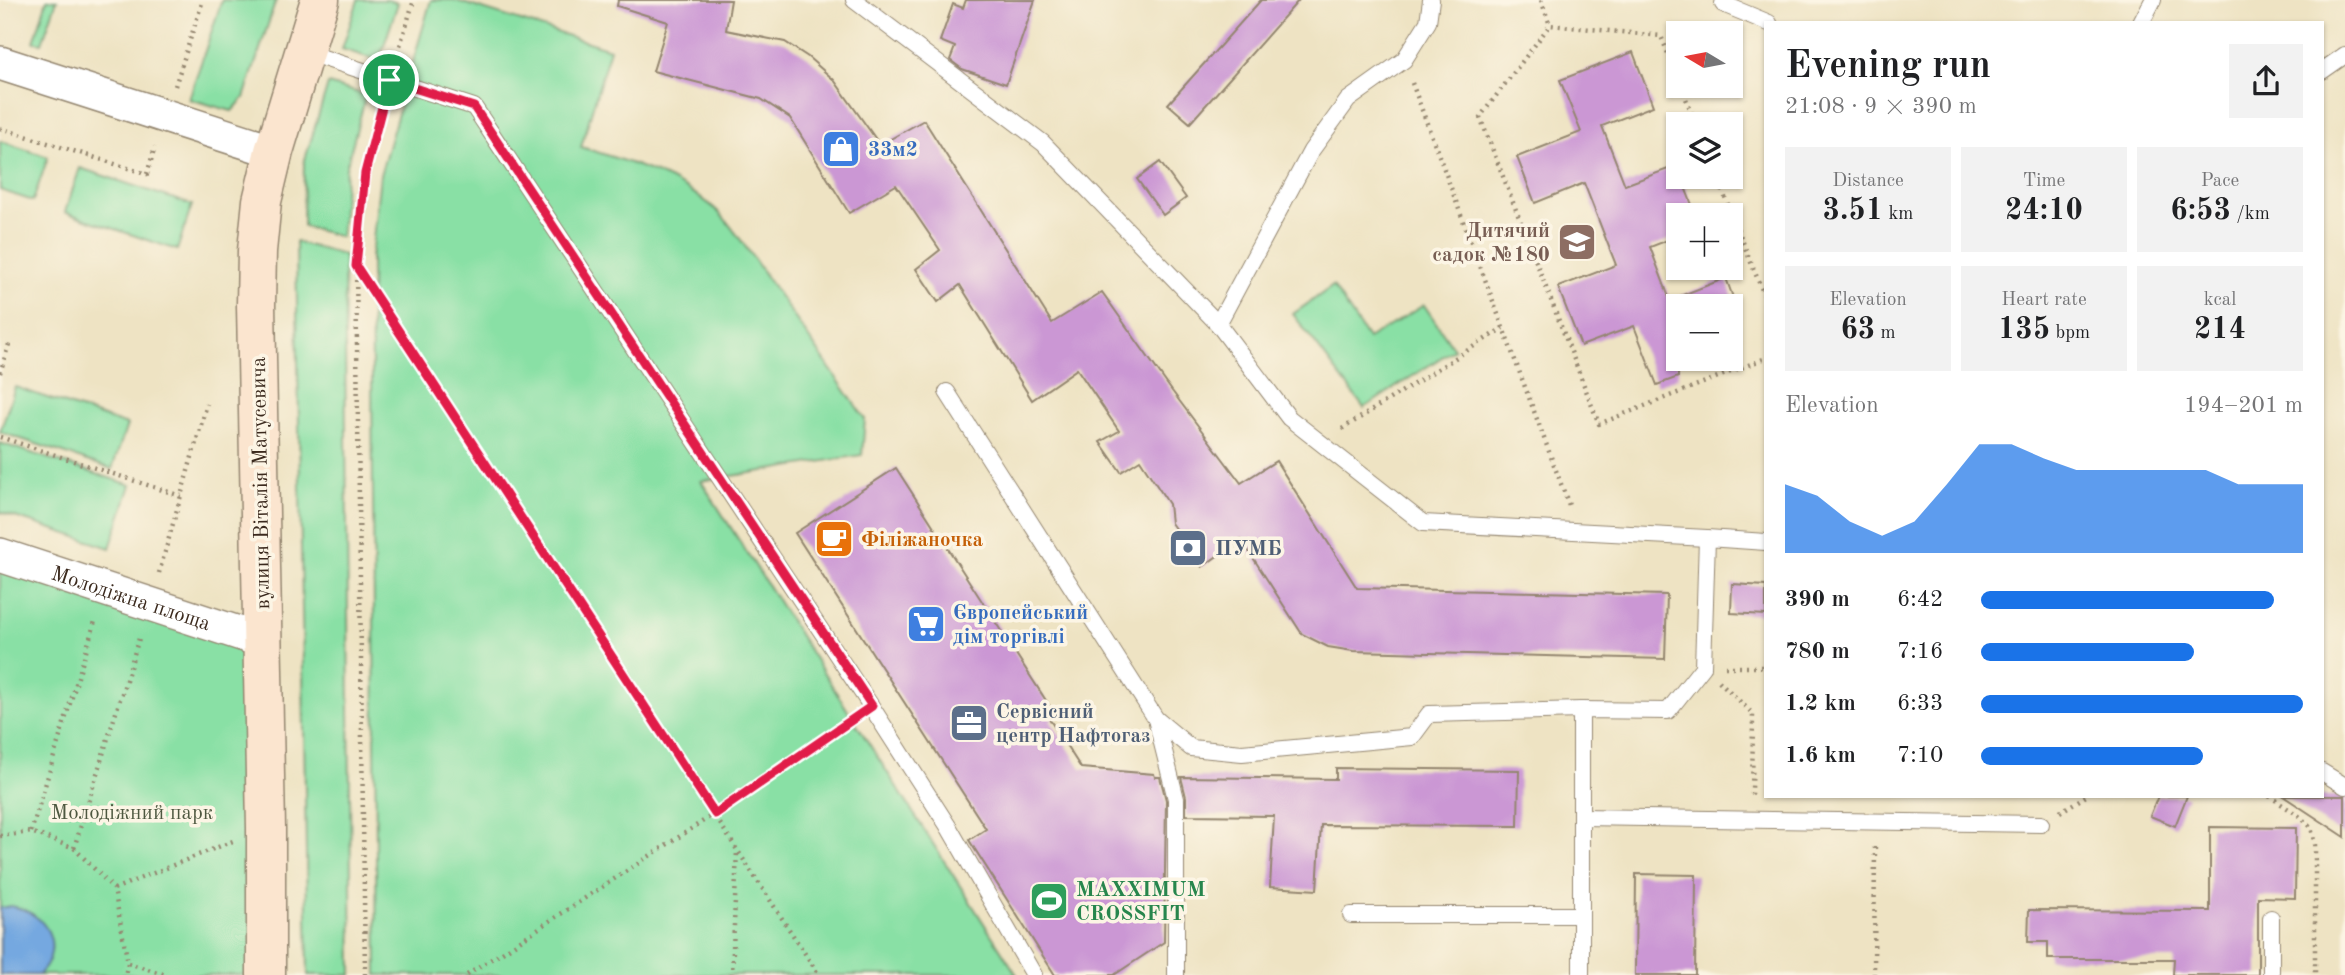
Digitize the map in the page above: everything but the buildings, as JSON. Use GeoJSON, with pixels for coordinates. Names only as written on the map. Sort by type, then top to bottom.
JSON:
{"type":"FeatureCollection","features":[{"type":"Feature","properties":{"kind":"street","name":"вулиця Віталія Матусевича"},"geometry":{"type":"LineString","coordinates":[[266,975],[257,251],[262,201],[274,151],[320,0]]}},
{"type":"Feature","properties":{"kind":"street"},"geometry":{"type":"LineString","coordinates":[[0,63],[274,151]]}},
{"type":"Feature","properties":{"kind":"street","name":"Молодіжна площа"},"geometry":{"type":"LineString","coordinates":[[0,555],[263,641]]}},
{"type":"Feature","properties":{"kind":"lane"},"geometry":{"type":"LineString","coordinates":[[854,0],[1043,143],[1218,324],[1289,418],[1423,523],[1764,542]]}},
{"type":"Feature","properties":{"kind":"lane"},"geometry":{"type":"LineString","coordinates":[[1218,324],[1311,151],[1348,100],[1404,61],[1428,22],[1431,0]]}},
{"type":"Feature","properties":{"kind":"lane"},"geometry":{"type":"LineString","coordinates":[[1724,0],[1723,4],[1764,21]]}},
{"type":"Feature","properties":{"kind":"lane"},"geometry":{"type":"LineString","coordinates":[[2142,21],[2152,0]]}},
{"type":"Feature","properties":{"kind":"lane"},"geometry":{"type":"LineString","coordinates":[[304,51],[474,107],[872,706],[948,826],[1034,975]]}},
{"type":"Feature","properties":{"kind":"lane"},"geometry":{"type":"LineString","coordinates":[[2324,70],[2345,55]]}},
{"type":"Feature","properties":{"kind":"lane"},"geometry":{"type":"LineString","coordinates":[[947,392],[1156,719],[1191,748],[1242,753],[1412,737],[1429,715],[1581,710],[1668,711],[1703,667],[1707,538]]}},
{"type":"Feature","properties":{"kind":"lane"},"geometry":{"type":"LineString","coordinates":[[1581,710],[1581,975]]}},
{"type":"Feature","properties":{"kind":"lane"},"geometry":{"type":"LineString","coordinates":[[1156,719],[1176,799],[1176,975]]}},
{"type":"Feature","properties":{"kind":"lane"},"geometry":{"type":"LineString","coordinates":[[2324,773],[2345,786]]}},
{"type":"Feature","properties":{"kind":"lane"},"geometry":{"type":"LineString","coordinates":[[1581,817],[2041,824]]}},
{"type":"Feature","properties":{"kind":"lane"},"geometry":{"type":"LineString","coordinates":[[1352,915],[1581,915]]}},
{"type":"Feature","properties":{"kind":"lane"},"geometry":{"type":"LineString","coordinates":[[2271,918],[2271,975]]}},
{"type":"Feature","properties":{"kind":"path"},"geometry":{"type":"LineString","coordinates":[[0,128],[147,174],[204,0]]}},
{"type":"Feature","properties":{"kind":"path"},"geometry":{"type":"LineString","coordinates":[[365,975],[356,266],[365,173],[389,80],[414,0]]}},
{"type":"Feature","properties":{"kind":"path"},"geometry":{"type":"LineString","coordinates":[[1541,0],[1550,25]]}},
{"type":"Feature","properties":{"kind":"path"},"geometry":{"type":"LineString","coordinates":[[1550,25],[1661,36],[1666,49]]}},
{"type":"Feature","properties":{"kind":"path"},"geometry":{"type":"LineString","coordinates":[[1550,25],[1480,117],[1599,424],[1764,359]]}},
{"type":"Feature","properties":{"kind":"path"},"geometry":{"type":"LineString","coordinates":[[1404,61],[1579,531]]}},
{"type":"Feature","properties":{"kind":"path"},"geometry":{"type":"LineString","coordinates":[[1722,189],[1764,295]]}},
{"type":"Feature","properties":{"kind":"path"},"geometry":{"type":"LineString","coordinates":[[356,266],[819,975]]}},
{"type":"Feature","properties":{"kind":"path"},"geometry":{"type":"LineString","coordinates":[[1321,443],[1503,328]]}},
{"type":"Feature","properties":{"kind":"path"},"geometry":{"type":"LineString","coordinates":[[0,373],[9,344]]}},
{"type":"Feature","properties":{"kind":"path"},"geometry":{"type":"LineString","coordinates":[[0,437],[181,496]]}},
{"type":"Feature","properties":{"kind":"path"},"geometry":{"type":"LineString","coordinates":[[31,832],[104,589]]}},
{"type":"Feature","properties":{"kind":"path"},"geometry":{"type":"LineString","coordinates":[[1703,667],[1764,667]]}},
{"type":"Feature","properties":{"kind":"path"},"geometry":{"type":"LineString","coordinates":[[1703,667],[1753,714],[1752,820]]}},
{"type":"Feature","properties":{"kind":"path"},"geometry":{"type":"LineString","coordinates":[[467,975],[715,814],[872,706]]}},
{"type":"Feature","properties":{"kind":"path"},"geometry":{"type":"LineString","coordinates":[[2041,824],[2083,798]]}},
{"type":"Feature","properties":{"kind":"path"},"geometry":{"type":"LineString","coordinates":[[2272,798],[2311,827],[2315,845],[2315,975]]}},
{"type":"Feature","properties":{"kind":"path"},"geometry":{"type":"LineString","coordinates":[[1874,975],[1875,821]]}},
{"type":"Feature","properties":{"kind":"path"},"geometry":{"type":"LineString","coordinates":[[114,890],[266,828]]}},
{"type":"Feature","properties":{"kind":"path"},"geometry":{"type":"LineString","coordinates":[[0,836],[31,832],[74,848],[114,890],[128,962],[125,975]]}},
{"type":"Feature","properties":{"kind":"path"},"geometry":{"type":"LineString","coordinates":[[732,975],[737,850]]}},
{"type":"Feature","properties":{"kind":"path"},"geometry":{"type":"LineString","coordinates":[[128,962],[167,975]]}},
{"type":"Feature","properties":{"kind":"green space"},"geometry":{"type":"Polygon","coordinates":[[[47,0],[57,0],[42,43],[34,42],[47,0]]]}},
{"type":"Feature","properties":{"kind":"green space"},"geometry":{"type":"Polygon","coordinates":[[[222,0],[276,0],[244,98],[232,111],[189,99],[222,0]]]}},
{"type":"Feature","properties":{"kind":"green space"},"geometry":{"type":"Polygon","coordinates":[[[358,0],[387,0],[398,3],[379,61],[342,49],[358,0]]]}},
{"type":"Feature","properties":{"kind":"green space"},"geometry":{"type":"Polygon","coordinates":[[[431,0],[454,0],[610,49],[581,147],[666,178],[683,186],[717,210],[738,236],[865,419],[862,455],[701,481],[1017,975],[377,975],[371,258],[380,175],[431,0]]]}},
{"type":"Feature","properties":{"kind":"green space"},"geometry":{"type":"Polygon","coordinates":[[[328,84],[366,95],[346,168],[341,237],[303,226],[304,163],[328,84]]]}},
{"type":"Feature","properties":{"kind":"green space"},"geometry":{"type":"Polygon","coordinates":[[[0,141],[48,157],[33,201],[0,190],[0,141]]]}},
{"type":"Feature","properties":{"kind":"green space"},"geometry":{"type":"Polygon","coordinates":[[[80,168],[192,205],[177,250],[65,212],[80,168]]]}},
{"type":"Feature","properties":{"kind":"green space"},"geometry":{"type":"Polygon","coordinates":[[[296,242],[344,255],[352,975],[308,975],[296,242]]]}},
{"type":"Feature","properties":{"kind":"green space"},"geometry":{"type":"Polygon","coordinates":[[[1333,286],[1368,339],[1424,305],[1454,349],[1364,408],[1293,314],[1333,286]]]}},
{"type":"Feature","properties":{"kind":"green space"},"geometry":{"type":"Polygon","coordinates":[[[15,387],[127,425],[112,469],[0,432],[15,387]]]}},
{"type":"Feature","properties":{"kind":"green space"},"geometry":{"type":"Polygon","coordinates":[[[0,443],[131,485],[110,548],[0,512],[0,443]]]}},
{"type":"Feature","properties":{"kind":"green space","name":"Молодіжний парк"},"geometry":{"type":"Polygon","coordinates":[[[0,555],[263,641],[266,975],[0,975],[0,555]]]}},
{"type":"Feature","properties":{"kind":"water"},"geometry":{"type":"Polygon","coordinates":[[[11,906],[34,915],[48,932],[51,953],[39,975],[0,975],[0,908],[11,906]]]}},
{"type":"Feature","properties":{"kind":"place","name":"33м2"},"geometry":{"type":"Point","coordinates":[841,149]}},
{"type":"Feature","properties":{"kind":"place","name":"Дитячий садок №180"},"geometry":{"type":"Point","coordinates":[1577,242]}},
{"type":"Feature","properties":{"kind":"place","name":"Філіжаночка"},"geometry":{"type":"Point","coordinates":[834,539]}},
{"type":"Feature","properties":{"kind":"place","name":"ПУМБ"},"geometry":{"type":"Point","coordinates":[1188,548]}},
{"type":"Feature","properties":{"kind":"place","name":"Європейський дім торгівлі"},"geometry":{"type":"Point","coordinates":[926,624]}},
{"type":"Feature","properties":{"kind":"place","name":"Сервісний центр Нафтогаз"},"geometry":{"type":"Point","coordinates":[969,723]}},
{"type":"Feature","properties":{"kind":"place","name":"MAXXIMUM CROSSFIT"},"geometry":{"type":"Point","coordinates":[1049,901]}},
{"type":"Feature","properties":{"kind":"route"},"geometry":{"type":"LineString","coordinates":[[389,80],[474,107],[872,706],[715,814],[356,266],[365,173],[389,80]]}}]}
